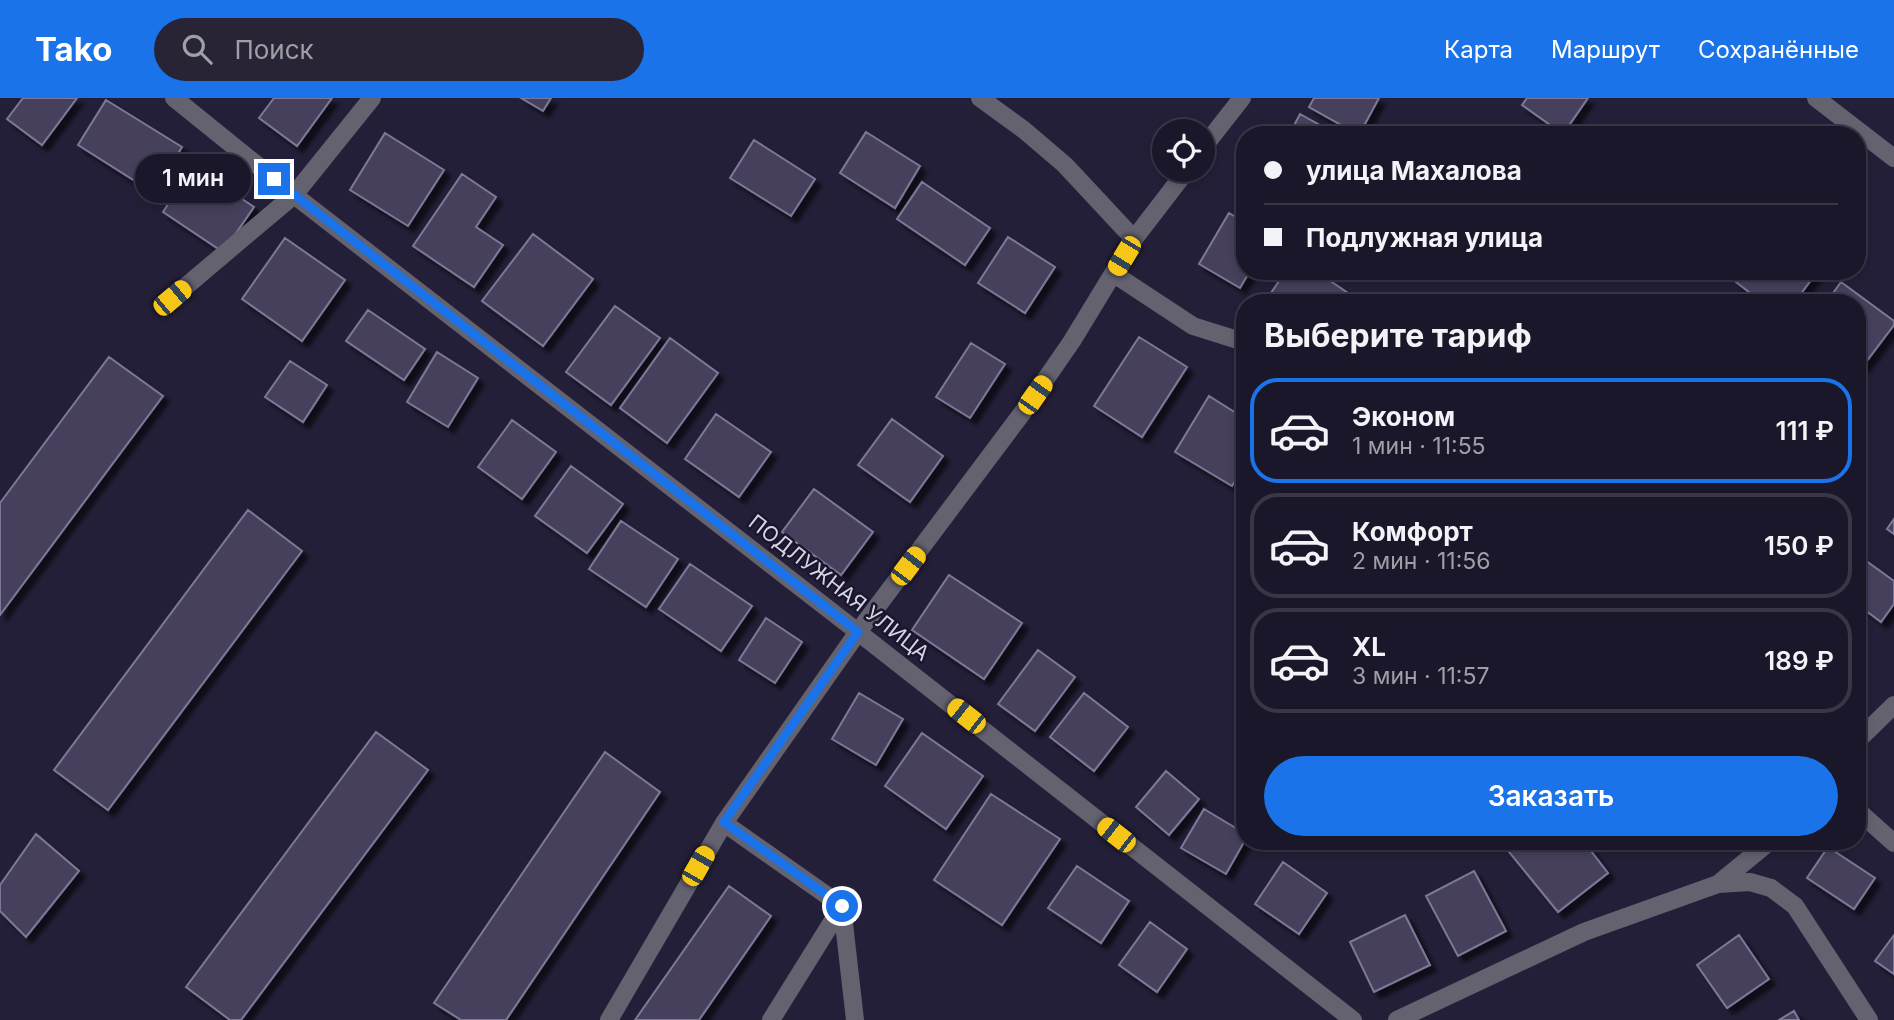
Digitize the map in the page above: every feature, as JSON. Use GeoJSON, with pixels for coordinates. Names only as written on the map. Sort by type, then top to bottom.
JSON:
{"type":"FeatureCollection","features":[{"type":"Feature","properties":{"kind":"street","name":"ПОДЛУЖНАЯ УЛИЦА"},"geometry":{"type":"LineString","coordinates":[[174,98],[294,195],[1353,1020]]}},
{"type":"Feature","properties":{"kind":"street"},"geometry":{"type":"LineString","coordinates":[[172,298],[294,195],[372,98]]}},
{"type":"Feature","properties":{"kind":"street"},"geometry":{"type":"LineString","coordinates":[[980,98],[1024,130],[1065,165],[1134,239]]}},
{"type":"Feature","properties":{"kind":"street"},"geometry":{"type":"LineString","coordinates":[[1215,132],[1242,98]]}},
{"type":"Feature","properties":{"kind":"street"},"geometry":{"type":"LineString","coordinates":[[1816,98],[1852,126]]}},
{"type":"Feature","properties":{"kind":"street"},"geometry":{"type":"LineString","coordinates":[[1866,136],[1894,158]]}},
{"type":"Feature","properties":{"kind":"street"},"geometry":{"type":"LineString","coordinates":[[609,1020],[724,822],[858,632],[1023,412],[1072,341],[1134,239],[1177,182]]}},
{"type":"Feature","properties":{"kind":"street"},"geometry":{"type":"LineString","coordinates":[[1114,274],[1193,326],[1236,339]]}},
{"type":"Feature","properties":{"kind":"street"},"geometry":{"type":"LineString","coordinates":[[1866,732],[1894,705]]}},
{"type":"Feature","properties":{"kind":"street"},"geometry":{"type":"LineString","coordinates":[[1866,818],[1894,843]]}},
{"type":"Feature","properties":{"kind":"street"},"geometry":{"type":"LineString","coordinates":[[724,822],[842,906],[855,1020]]}},
{"type":"Feature","properties":{"kind":"street"},"geometry":{"type":"LineString","coordinates":[[1718,884],[1759,850]]}},
{"type":"Feature","properties":{"kind":"street"},"geometry":{"type":"LineString","coordinates":[[1397,1020],[1427,1014],[1584,932],[1718,884],[1750,882],[1771,888],[1795,906],[1869,1020]]}},
{"type":"Feature","properties":{"kind":"street"},"geometry":{"type":"LineString","coordinates":[[771,1020],[842,906]]}},
{"type":"Feature","properties":{"kind":"building"},"geometry":{"type":"Polygon","coordinates":[[[23,98],[77,98],[42,145],[7,119],[23,98]]]}},
{"type":"Feature","properties":{"kind":"building"},"geometry":{"type":"Polygon","coordinates":[[[274,98],[332,98],[297,146],[259,118],[274,98]]]}},
{"type":"Feature","properties":{"kind":"building"},"geometry":{"type":"Polygon","coordinates":[[[521,98],[551,98],[543,111],[521,98]]]}},
{"type":"Feature","properties":{"kind":"building"},"geometry":{"type":"Polygon","coordinates":[[[1314,98],[1379,98],[1364,126],[1343,126],[1309,107],[1314,98]]]}},
{"type":"Feature","properties":{"kind":"building"},"geometry":{"type":"Polygon","coordinates":[[[1527,98],[1588,98],[1569,126],[1552,126],[1522,105],[1527,98]]]}},
{"type":"Feature","properties":{"kind":"building"},"geometry":{"type":"Polygon","coordinates":[[[106,100],[182,147],[154,193],[78,145],[106,100]]]}},
{"type":"Feature","properties":{"kind":"building"},"geometry":{"type":"Polygon","coordinates":[[[1300,114],[1322,126],[1294,126],[1300,114]]]}},
{"type":"Feature","properties":{"kind":"building"},"geometry":{"type":"Polygon","coordinates":[[[866,132],[920,166],[895,208],[840,173],[866,132]]]}},
{"type":"Feature","properties":{"kind":"building"},"geometry":{"type":"Polygon","coordinates":[[[385,133],[444,170],[408,226],[350,190],[385,133]]]}},
{"type":"Feature","properties":{"kind":"building"},"geometry":{"type":"Polygon","coordinates":[[[754,140],[815,179],[791,216],[730,178],[754,140]]]}},
{"type":"Feature","properties":{"kind":"building"},"geometry":{"type":"Polygon","coordinates":[[[193,166],[254,207],[223,252],[163,212],[193,166]]]}},
{"type":"Feature","properties":{"kind":"building"},"geometry":{"type":"Polygon","coordinates":[[[462,174],[496,197],[476,227],[503,245],[474,287],[413,246],[462,174]]]}},
{"type":"Feature","properties":{"kind":"building"},"geometry":{"type":"Polygon","coordinates":[[[922,182],[990,228],[965,265],[897,219],[922,182]]]}},
{"type":"Feature","properties":{"kind":"building"},"geometry":{"type":"Polygon","coordinates":[[[1229,213],[1236,217],[1236,280],[1245,280],[1240,288],[1199,264],[1229,213]]]}},
{"type":"Feature","properties":{"kind":"building"},"geometry":{"type":"Polygon","coordinates":[[[533,234],[593,279],[543,346],[482,301],[533,234]]]}},
{"type":"Feature","properties":{"kind":"building"},"geometry":{"type":"Polygon","coordinates":[[[1008,237],[1055,267],[1025,313],[978,283],[1008,237]]]}},
{"type":"Feature","properties":{"kind":"building"},"geometry":{"type":"Polygon","coordinates":[[[285,238],[345,280],[302,341],[242,299],[285,238]]]}},
{"type":"Feature","properties":{"kind":"building"},"geometry":{"type":"Polygon","coordinates":[[[1280,280],[1329,280],[1349,294],[1270,294],[1280,280]]]}},
{"type":"Feature","properties":{"kind":"building"},"geometry":{"type":"Polygon","coordinates":[[[1811,280],[1801,294],[1751,294],[1736,282],[1811,280]]]}},
{"type":"Feature","properties":{"kind":"building"},"geometry":{"type":"Polygon","coordinates":[[[1841,282],[1857,294],[1832,294],[1841,282]]]}},
{"type":"Feature","properties":{"kind":"building"},"geometry":{"type":"Polygon","coordinates":[[[1866,300],[1894,321],[1894,325],[1866,362],[1866,300]]]}},
{"type":"Feature","properties":{"kind":"building"},"geometry":{"type":"Polygon","coordinates":[[[615,306],[660,338],[611,405],[566,372],[615,306]]]}},
{"type":"Feature","properties":{"kind":"building"},"geometry":{"type":"Polygon","coordinates":[[[368,310],[425,349],[404,380],[346,341],[368,310]]]}},
{"type":"Feature","properties":{"kind":"building"},"geometry":{"type":"Polygon","coordinates":[[[1139,337],[1187,367],[1142,437],[1094,406],[1139,337]]]}},
{"type":"Feature","properties":{"kind":"building"},"geometry":{"type":"Polygon","coordinates":[[[670,338],[718,373],[667,443],[620,408],[670,338]]]}},
{"type":"Feature","properties":{"kind":"building"},"geometry":{"type":"Polygon","coordinates":[[[971,343],[1005,364],[970,418],[936,397],[971,343]]]}},
{"type":"Feature","properties":{"kind":"building"},"geometry":{"type":"Polygon","coordinates":[[[437,352],[478,378],[448,427],[407,402],[437,352]]]}},
{"type":"Feature","properties":{"kind":"building"},"geometry":{"type":"Polygon","coordinates":[[[109,357],[163,396],[0,615],[0,503],[109,357]]]}},
{"type":"Feature","properties":{"kind":"building"},"geometry":{"type":"Polygon","coordinates":[[[290,361],[327,385],[303,422],[265,397],[290,361]]]}},
{"type":"Feature","properties":{"kind":"building"},"geometry":{"type":"Polygon","coordinates":[[[1209,396],[1236,413],[1236,480],[1232,486],[1175,452],[1209,396]]]}},
{"type":"Feature","properties":{"kind":"building"},"geometry":{"type":"Polygon","coordinates":[[[716,414],[771,452],[739,497],[685,459],[716,414]]]}},
{"type":"Feature","properties":{"kind":"building"},"geometry":{"type":"Polygon","coordinates":[[[892,419],[943,456],[910,502],[858,465],[892,419]]]}},
{"type":"Feature","properties":{"kind":"building"},"geometry":{"type":"Polygon","coordinates":[[[512,420],[556,452],[522,499],[478,467],[512,420]]]}},
{"type":"Feature","properties":{"kind":"building"},"geometry":{"type":"Polygon","coordinates":[[[571,466],[623,504],[587,553],[535,516],[571,466]]]}},
{"type":"Feature","properties":{"kind":"building"},"geometry":{"type":"Polygon","coordinates":[[[814,489],[873,532],[841,575],[782,532],[814,489]]]}},
{"type":"Feature","properties":{"kind":"building"},"geometry":{"type":"Polygon","coordinates":[[[248,510],[302,551],[108,810],[54,770],[248,510]]]}},
{"type":"Feature","properties":{"kind":"building"},"geometry":{"type":"Polygon","coordinates":[[[1894,519],[1894,534],[1887,529],[1894,519]]]}},
{"type":"Feature","properties":{"kind":"building"},"geometry":{"type":"Polygon","coordinates":[[[621,521],[678,559],[646,607],[589,569],[621,521]]]}},
{"type":"Feature","properties":{"kind":"building"},"geometry":{"type":"Polygon","coordinates":[[[1866,561],[1894,581],[1894,604],[1881,622],[1866,611],[1866,561]]]}},
{"type":"Feature","properties":{"kind":"building"},"geometry":{"type":"Polygon","coordinates":[[[690,564],[752,606],[721,651],[659,609],[690,564]]]}},
{"type":"Feature","properties":{"kind":"building"},"geometry":{"type":"Polygon","coordinates":[[[949,575],[1022,623],[984,679],[912,630],[949,575]]]}},
{"type":"Feature","properties":{"kind":"building"},"geometry":{"type":"Polygon","coordinates":[[[766,618],[802,642],[775,683],[739,660],[766,618]]]}},
{"type":"Feature","properties":{"kind":"building"},"geometry":{"type":"Polygon","coordinates":[[[1038,650],[1075,677],[1035,731],[998,704],[1038,650]]]}},
{"type":"Feature","properties":{"kind":"building"},"geometry":{"type":"Polygon","coordinates":[[[859,693],[903,719],[876,765],[832,739],[859,693]]]}},
{"type":"Feature","properties":{"kind":"building"},"geometry":{"type":"Polygon","coordinates":[[[1084,693],[1128,727],[1094,771],[1050,737],[1084,693]]]}},
{"type":"Feature","properties":{"kind":"building"},"geometry":{"type":"Polygon","coordinates":[[[376,732],[428,770],[241,1020],[230,1020],[186,987],[376,732]]]}},
{"type":"Feature","properties":{"kind":"building"},"geometry":{"type":"Polygon","coordinates":[[[922,733],[983,776],[946,829],[885,786],[922,733]]]}},
{"type":"Feature","properties":{"kind":"building"},"geometry":{"type":"Polygon","coordinates":[[[605,752],[660,792],[506,1020],[461,1020],[434,1003],[605,752]]]}},
{"type":"Feature","properties":{"kind":"building"},"geometry":{"type":"Polygon","coordinates":[[[1166,771],[1199,799],[1169,835],[1136,807],[1166,771]]]}},
{"type":"Feature","properties":{"kind":"building"},"geometry":{"type":"Polygon","coordinates":[[[991,794],[1060,839],[1002,925],[934,880],[991,794]]]}},
{"type":"Feature","properties":{"kind":"building"},"geometry":{"type":"Polygon","coordinates":[[[1204,809],[1236,828],[1236,850],[1240,850],[1226,874],[1181,848],[1204,809]]]}},
{"type":"Feature","properties":{"kind":"building"},"geometry":{"type":"Polygon","coordinates":[[[36,834],[79,871],[26,937],[0,911],[0,885],[36,834]]]}},
{"type":"Feature","properties":{"kind":"building"},"geometry":{"type":"Polygon","coordinates":[[[1590,850],[1608,873],[1558,912],[1509,852],[1590,850]]]}},
{"type":"Feature","properties":{"kind":"building"},"geometry":{"type":"Polygon","coordinates":[[[1826,850],[1833,850],[1875,878],[1854,909],[1807,878],[1826,850]]]}},
{"type":"Feature","properties":{"kind":"building"},"geometry":{"type":"Polygon","coordinates":[[[1283,862],[1327,893],[1299,934],[1255,904],[1283,862]]]}},
{"type":"Feature","properties":{"kind":"building"},"geometry":{"type":"Polygon","coordinates":[[[1077,866],[1129,901],[1101,943],[1048,908],[1077,866]]]}},
{"type":"Feature","properties":{"kind":"building"},"geometry":{"type":"Polygon","coordinates":[[[1474,871],[1506,931],[1458,956],[1426,896],[1474,871]]]}},
{"type":"Feature","properties":{"kind":"building"},"geometry":{"type":"Polygon","coordinates":[[[729,886],[771,916],[699,1020],[635,1020],[729,886]]]}},
{"type":"Feature","properties":{"kind":"building"},"geometry":{"type":"Polygon","coordinates":[[[1405,915],[1430,965],[1374,992],[1350,942],[1405,915]]]}},
{"type":"Feature","properties":{"kind":"building"},"geometry":{"type":"Polygon","coordinates":[[[1150,922],[1187,949],[1157,992],[1119,965],[1150,922]]]}},
{"type":"Feature","properties":{"kind":"building"},"geometry":{"type":"Polygon","coordinates":[[[1739,935],[1769,979],[1727,1008],[1697,965],[1739,935]]]}},
{"type":"Feature","properties":{"kind":"building"},"geometry":{"type":"Polygon","coordinates":[[[1894,935],[1894,974],[1875,961],[1894,935]]]}},
{"type":"Feature","properties":{"kind":"building"},"geometry":{"type":"Polygon","coordinates":[[[1794,1011],[1799,1020],[1779,1020],[1794,1011]]]}},
{"type":"Feature","properties":{"kind":"route"},"geometry":{"type":"LineString","coordinates":[[274,179],[858,632],[724,822],[842,906]]}}]}
